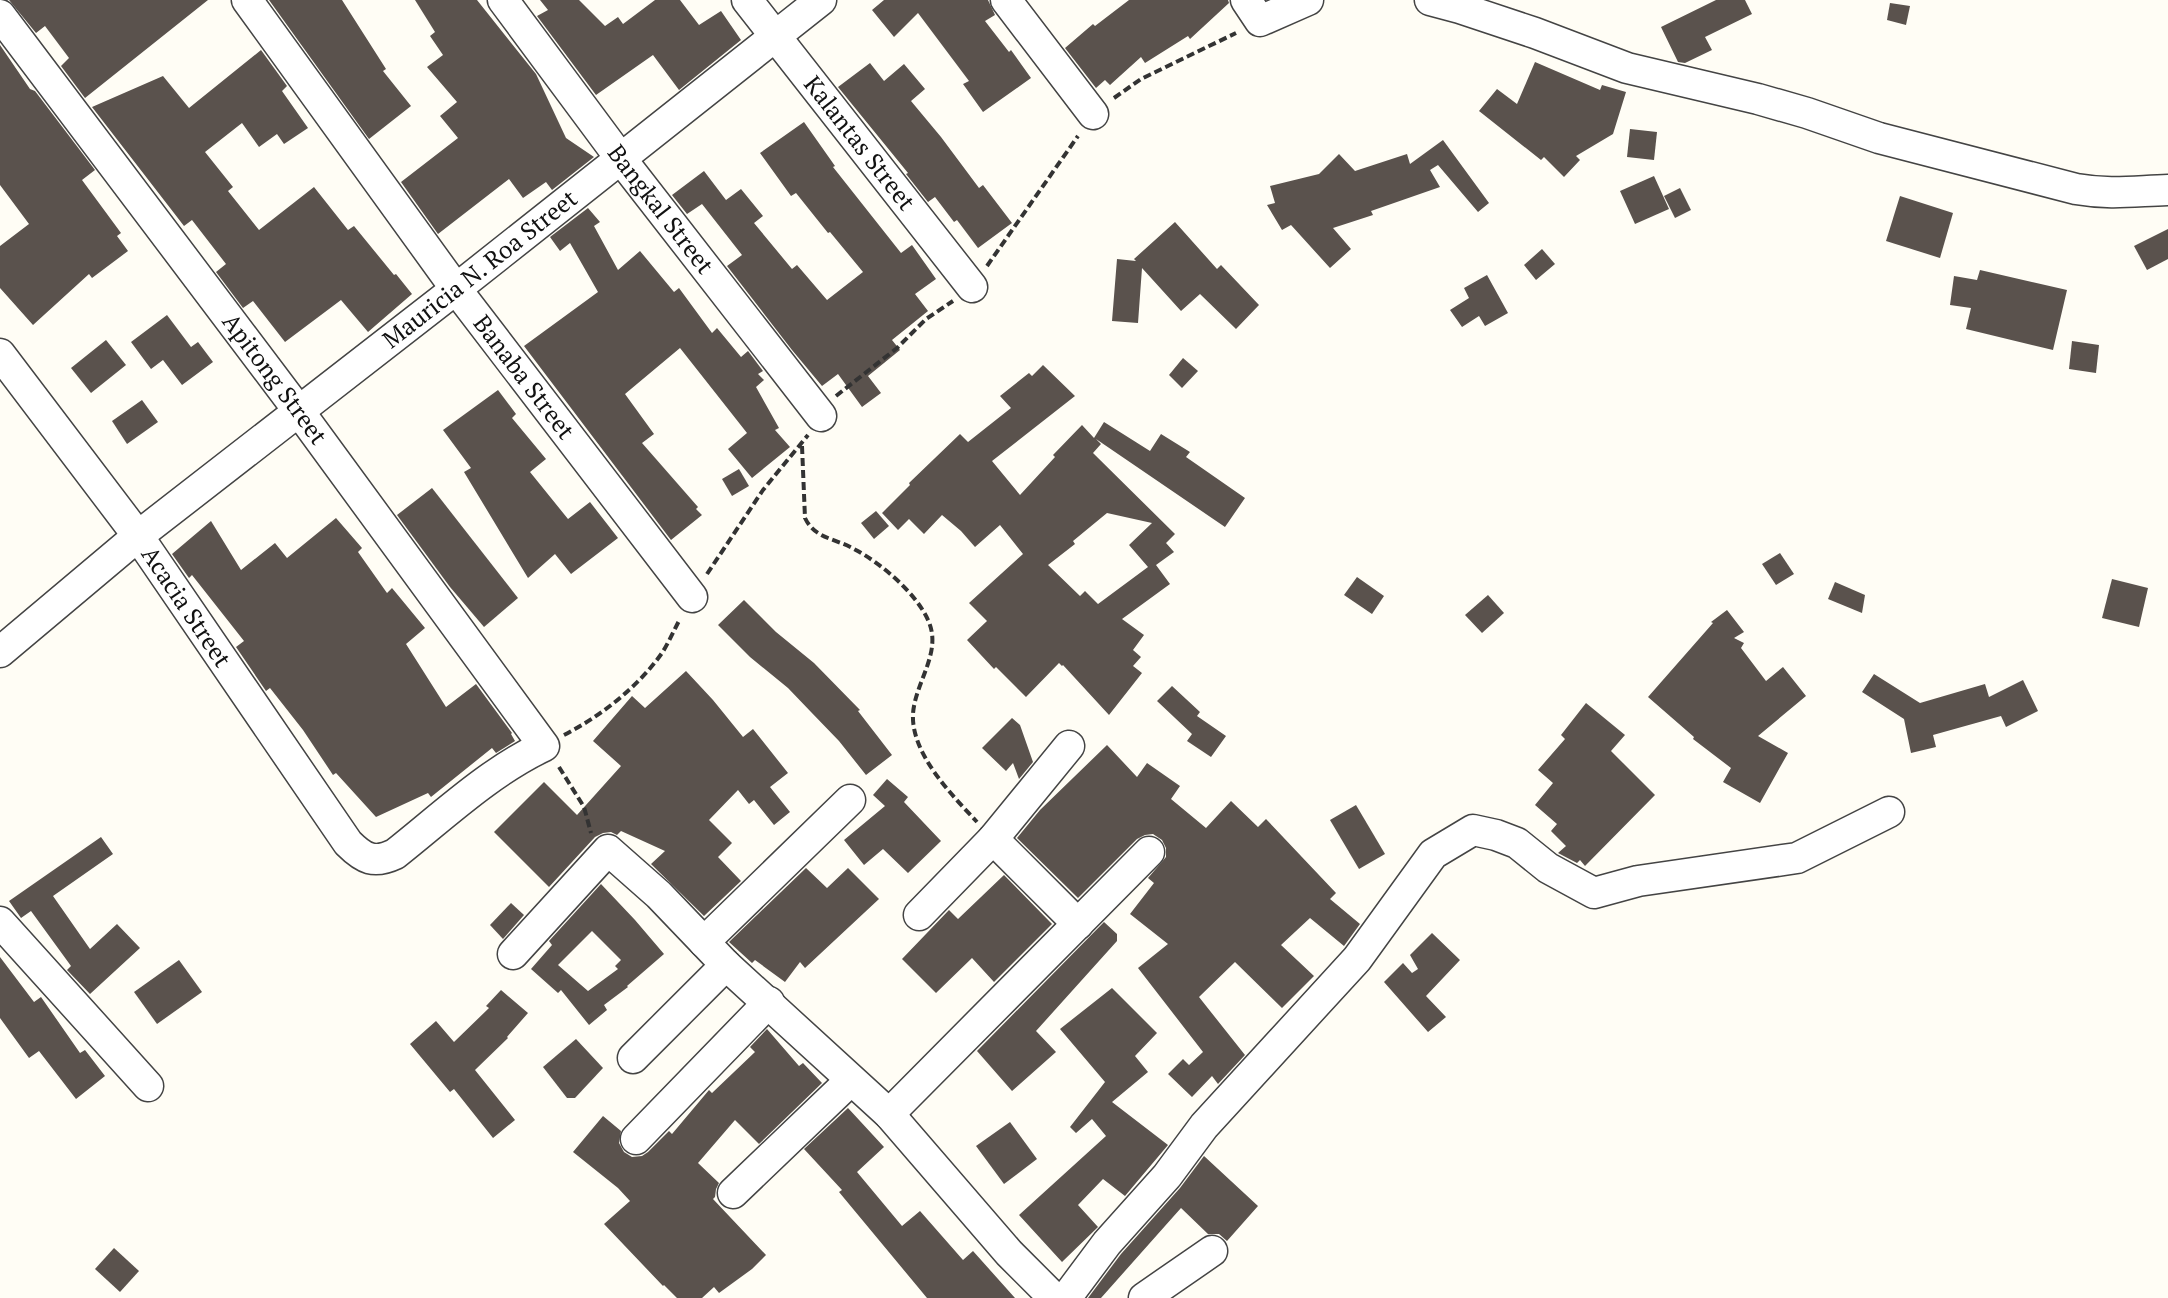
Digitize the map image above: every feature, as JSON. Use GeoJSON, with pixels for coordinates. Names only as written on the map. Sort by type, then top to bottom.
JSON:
{"type":"FeatureCollection","features":[{"type":"Feature","properties":{"kind":"street","name":"Banaba Street"},"geometry":{"type":"LineString","coordinates":[[247,0],[456,289],[692,597]]}},
{"type":"Feature","properties":{"kind":"street","name":"Bangkal Street"},"geometry":{"type":"LineString","coordinates":[[503,0],[621,159],[821,416]]}},
{"type":"Feature","properties":{"kind":"street","name":"Kalantas Street"},"geometry":{"type":"LineString","coordinates":[[747,0],[972,287]]}},
{"type":"Feature","properties":{"kind":"street","name":"Mauricia N. Roa Street"},"geometry":{"type":"LineString","coordinates":[[0,652],[138,536],[821,0]]}},
{"type":"Feature","properties":{"kind":"street"},"geometry":{"type":"LineString","coordinates":[[1006,0],[1093,114]]}},
{"type":"Feature","properties":{"kind":"street"},"geometry":{"type":"LineString","coordinates":[[1253,11],[1308,0]]}},
{"type":"Feature","properties":{"kind":"street"},"geometry":{"type":"LineString","coordinates":[[1430,0],[1520,28],[1627,68],[1758,99],[1879,138],[2076,189],[2122,194],[2168,190]]}},
{"type":"Feature","properties":{"kind":"street","name":"Apitong Street"},"geometry":{"type":"LineString","coordinates":[[0,15],[298,410],[544,746]]}},
{"type":"Feature","properties":{"kind":"street","name":"Acacia Street"},"geometry":{"type":"LineString","coordinates":[[0,354],[138,536],[348,843],[358,853],[370,859],[384,859],[395,854],[500,771],[544,746]]}},
{"type":"Feature","properties":{"kind":"street"},"geometry":{"type":"LineString","coordinates":[[919,915],[993,839],[1069,746]]}},
{"type":"Feature","properties":{"kind":"street"},"geometry":{"type":"LineString","coordinates":[[704,942],[850,800]]}},
{"type":"Feature","properties":{"kind":"street"},"geometry":{"type":"LineString","coordinates":[[1066,1298],[1107,1243],[1167,1176],[1204,1126],[1357,959],[1433,854],[1473,830],[1517,843],[1548,868],[1594,893],[1638,881],[1797,858],[1889,812]]}},
{"type":"Feature","properties":{"kind":"street"},"geometry":{"type":"LineString","coordinates":[[993,839],[1078,924]]}},
{"type":"Feature","properties":{"kind":"street"},"geometry":{"type":"LineString","coordinates":[[513,954],[608,850],[659,895],[726,965],[889,1114],[1009,1253],[1054,1298]]}},
{"type":"Feature","properties":{"kind":"street"},"geometry":{"type":"LineString","coordinates":[[889,1114],[1149,852]]}},
{"type":"Feature","properties":{"kind":"street"},"geometry":{"type":"LineString","coordinates":[[0,922],[148,1086]]}},
{"type":"Feature","properties":{"kind":"street"},"geometry":{"type":"LineString","coordinates":[[633,1058],[726,965]]}},
{"type":"Feature","properties":{"kind":"street"},"geometry":{"type":"LineString","coordinates":[[636,1139],[769,1002]]}},
{"type":"Feature","properties":{"kind":"street"},"geometry":{"type":"LineString","coordinates":[[733,1193],[851,1080]]}},
{"type":"Feature","properties":{"kind":"street"},"geometry":{"type":"LineString","coordinates":[[1144,1298],[1212,1251]]}},
{"type":"Feature","properties":{"kind":"path"},"geometry":{"type":"LineString","coordinates":[[608,850],[595,841],[584,807],[544,746],[600,713],[633,686],[662,653],[692,597],[763,490],[835,397],[897,348],[926,319],[972,287],[1093,114],[1141,79],[1253,11]]}},
{"type":"Feature","properties":{"kind":"path"},"geometry":{"type":"LineString","coordinates":[[802,443],[805,518],[808,525],[814,532],[855,549],[888,572],[916,600],[930,622],[934,647],[920,682],[913,714],[916,737],[934,773],[993,839]]}},
{"type":"Feature","properties":{"kind":"building"},"geometry":{"type":"Polygon","coordinates":[[[9,0],[208,0],[85,98],[61,66],[69,58],[45,26],[36,33],[9,0]]]}},
{"type":"Feature","properties":{"kind":"building"},"geometry":{"type":"Polygon","coordinates":[[[269,0],[342,0],[386,69],[383,71],[411,106],[369,139],[269,0]]]}},
{"type":"Feature","properties":{"kind":"building"},"geometry":{"type":"Polygon","coordinates":[[[415,0],[477,0],[536,74],[566,138],[594,157],[552,190],[546,182],[523,198],[509,179],[438,234],[401,182],[458,138],[440,116],[457,102],[427,67],[443,55],[430,36],[435,32],[415,0]]]}},
{"type":"Feature","properties":{"kind":"building"},"geometry":{"type":"Polygon","coordinates":[[[540,0],[579,0],[605,26],[618,17],[623,24],[655,0],[680,0],[699,25],[721,11],[741,40],[679,90],[653,55],[596,95],[537,16],[548,10],[540,0]]]}},
{"type":"Feature","properties":{"kind":"building"},"geometry":{"type":"Polygon","coordinates":[[[884,0],[988,0],[995,15],[985,21],[1031,78],[983,112],[963,84],[969,81],[918,13],[894,37],[872,10],[884,0]]]}},
{"type":"Feature","properties":{"kind":"building"},"geometry":{"type":"Polygon","coordinates":[[[1129,0],[1228,0],[1229,3],[1190,39],[1188,36],[1145,63],[1141,57],[1110,85],[1105,80],[1096,88],[1065,48],[1129,0]]]}},
{"type":"Feature","properties":{"kind":"building"},"geometry":{"type":"Polygon","coordinates":[[[1716,0],[1745,0],[1752,14],[1705,37],[1712,50],[1685,63],[1678,62],[1661,27],[1716,0]]]}},
{"type":"Feature","properties":{"kind":"building"},"geometry":{"type":"Polygon","coordinates":[[[1890,3],[1910,6],[1906,25],[1887,20],[1890,3]]]}},
{"type":"Feature","properties":{"kind":"building"},"geometry":{"type":"Polygon","coordinates":[[[0,45],[30,89],[35,91],[95,170],[82,180],[121,233],[117,236],[128,251],[92,278],[89,274],[33,325],[0,288],[0,246],[29,224],[0,185],[0,45]]]}},
{"type":"Feature","properties":{"kind":"building"},"geometry":{"type":"Polygon","coordinates":[[[261,50],[287,86],[282,91],[308,128],[284,144],[277,134],[259,147],[242,123],[205,152],[233,187],[228,191],[259,230],[314,187],[348,230],[354,226],[412,294],[368,332],[341,300],[285,342],[253,301],[243,308],[216,272],[226,264],[192,220],[184,226],[92,107],[163,76],[189,108],[261,50]]]}},
{"type":"Feature","properties":{"kind":"building"},"geometry":{"type":"Polygon","coordinates":[[[1535,62],[1600,90],[1602,85],[1626,92],[1613,134],[1576,156],[1580,160],[1564,177],[1544,157],[1541,160],[1479,111],[1497,89],[1517,104],[1535,62]]]}},
{"type":"Feature","properties":{"kind":"building"},"geometry":{"type":"Polygon","coordinates":[[[870,63],[884,81],[904,64],[925,89],[911,101],[979,188],[983,185],[1012,223],[978,248],[935,197],[928,202],[838,87],[870,63]]]}},
{"type":"Feature","properties":{"kind":"building"},"geometry":{"type":"Polygon","coordinates":[[[804,122],[833,167],[901,253],[912,245],[936,279],[915,294],[928,311],[892,340],[900,350],[868,376],[881,393],[862,407],[838,374],[822,386],[792,350],[727,266],[742,255],[702,204],[687,214],[672,195],[704,171],[726,200],[741,189],[763,216],[754,223],[792,269],[797,265],[827,300],[863,272],[796,193],[791,196],[760,153],[804,122]]]}},
{"type":"Feature","properties":{"kind":"building"},"geometry":{"type":"Polygon","coordinates":[[[1630,129],[1657,132],[1654,160],[1627,157],[1630,129]]]}},
{"type":"Feature","properties":{"kind":"building"},"geometry":{"type":"Polygon","coordinates":[[[1443,140],[1489,203],[1478,212],[1438,165],[1430,170],[1440,187],[1333,228],[1351,249],[1330,268],[1291,225],[1282,230],[1267,205],[1275,203],[1270,186],[1319,174],[1339,154],[1355,171],[1407,154],[1410,164],[1443,140]]]}},
{"type":"Feature","properties":{"kind":"building"},"geometry":{"type":"Polygon","coordinates":[[[1654,176],[1669,209],[1635,224],[1620,191],[1654,176]]]}},
{"type":"Feature","properties":{"kind":"building"},"geometry":{"type":"Polygon","coordinates":[[[1680,188],[1691,210],[1675,218],[1664,196],[1680,188]]]}},
{"type":"Feature","properties":{"kind":"building"},"geometry":{"type":"Polygon","coordinates":[[[1900,196],[1953,213],[1940,258],[1886,241],[1900,196]]]}},
{"type":"Feature","properties":{"kind":"building"},"geometry":{"type":"Polygon","coordinates":[[[588,208],[600,222],[594,226],[618,270],[640,251],[674,292],[679,288],[712,333],[717,328],[741,357],[748,351],[763,371],[758,374],[764,380],[756,387],[779,428],[775,430],[790,447],[752,478],[728,449],[747,433],[680,348],[625,394],[654,434],[642,443],[702,515],[671,540],[524,346],[598,292],[570,243],[560,251],[550,237],[588,208]]]}},
{"type":"Feature","properties":{"kind":"building"},"geometry":{"type":"Polygon","coordinates":[[[1175,222],[1217,269],[1221,265],[1259,305],[1236,329],[1200,294],[1181,311],[1142,268],[1138,323],[1112,321],[1117,259],[1136,261],[1134,259],[1175,222]]]}},
{"type":"Feature","properties":{"kind":"building"},"geometry":{"type":"Polygon","coordinates":[[[2168,229],[2168,259],[2147,270],[2134,246],[2168,229]]]}},
{"type":"Feature","properties":{"kind":"building"},"geometry":{"type":"Polygon","coordinates":[[[1542,249],[1555,264],[1536,280],[1524,265],[1542,249]]]}},
{"type":"Feature","properties":{"kind":"building"},"geometry":{"type":"Polygon","coordinates":[[[1980,270],[2067,290],[2053,350],[1966,329],[1971,308],[1950,305],[1954,276],[1977,280],[1980,270]]]}},
{"type":"Feature","properties":{"kind":"building"},"geometry":{"type":"Polygon","coordinates":[[[1487,275],[1508,313],[1485,326],[1479,316],[1462,327],[1450,310],[1469,298],[1464,288],[1487,275]]]}},
{"type":"Feature","properties":{"kind":"building"},"geometry":{"type":"Polygon","coordinates":[[[167,315],[191,347],[198,342],[213,362],[182,385],[163,360],[151,369],[131,342],[167,315]]]}},
{"type":"Feature","properties":{"kind":"building"},"geometry":{"type":"Polygon","coordinates":[[[106,340],[126,365],[91,393],[71,368],[106,340]]]}},
{"type":"Feature","properties":{"kind":"building"},"geometry":{"type":"Polygon","coordinates":[[[2072,341],[2099,345],[2096,373],[2069,369],[2072,341]]]}},
{"type":"Feature","properties":{"kind":"building"},"geometry":{"type":"Polygon","coordinates":[[[1183,358],[1198,371],[1182,388],[1169,375],[1183,358]]]}},
{"type":"Feature","properties":{"kind":"building"},"geometry":{"type":"Polygon","coordinates":[[[1043,365],[1075,396],[992,461],[1020,495],[1082,425],[1094,438],[1104,422],[1150,451],[1161,434],[1190,452],[1186,457],[1245,498],[1225,527],[1096,439],[1101,444],[1093,453],[1175,534],[1166,543],[1174,552],[1156,565],[1170,584],[1122,619],[1144,635],[1133,650],[1141,657],[1133,666],[1142,673],[1109,715],[1059,663],[1026,697],[967,640],[987,621],[969,603],[1023,554],[1000,525],[975,547],[942,515],[924,534],[909,519],[898,530],[882,513],[960,434],[968,442],[1011,408],[1000,396],[1029,373],[1032,376],[1043,365]],[[1107,513],[1048,565],[1080,596],[1085,591],[1098,604],[1148,567],[1129,545],[1152,523],[1107,513]]]}},
{"type":"Feature","properties":{"kind":"building"},"geometry":{"type":"Polygon","coordinates":[[[498,390],[516,414],[512,418],[546,459],[530,472],[568,519],[590,502],[618,538],[571,574],[555,554],[528,578],[464,472],[471,468],[443,430],[498,390]]]}},
{"type":"Feature","properties":{"kind":"building"},"geometry":{"type":"Polygon","coordinates":[[[142,400],[158,422],[127,444],[112,421],[142,400]]]}},
{"type":"Feature","properties":{"kind":"building"},"geometry":{"type":"Polygon","coordinates":[[[739,469],[749,486],[732,496],[722,479],[739,469]]]}},
{"type":"Feature","properties":{"kind":"building"},"geometry":{"type":"Polygon","coordinates":[[[432,488],[518,598],[484,627],[397,515],[432,488]]]}},
{"type":"Feature","properties":{"kind":"building"},"geometry":{"type":"Polygon","coordinates":[[[876,511],[889,526],[874,539],[861,523],[876,511]]]}},
{"type":"Feature","properties":{"kind":"building"},"geometry":{"type":"Polygon","coordinates":[[[336,518],[362,548],[358,552],[387,593],[392,588],[425,628],[406,644],[446,707],[476,684],[515,741],[496,753],[492,748],[431,797],[428,793],[376,817],[336,773],[333,775],[270,688],[266,691],[236,647],[244,641],[172,554],[211,521],[241,570],[275,543],[287,558],[336,518]]]}},
{"type":"Feature","properties":{"kind":"building"},"geometry":{"type":"Polygon","coordinates":[[[1780,553],[1794,574],[1776,585],[1762,564],[1780,553]]]}},
{"type":"Feature","properties":{"kind":"building"},"geometry":{"type":"Polygon","coordinates":[[[1357,577],[1384,596],[1372,614],[1344,595],[1357,577]]]}},
{"type":"Feature","properties":{"kind":"building"},"geometry":{"type":"Polygon","coordinates":[[[2112,579],[2148,588],[2139,627],[2102,618],[2112,579]]]}},
{"type":"Feature","properties":{"kind":"building"},"geometry":{"type":"Polygon","coordinates":[[[1835,582],[1865,595],[1862,613],[1828,599],[1835,582]]]}},
{"type":"Feature","properties":{"kind":"building"},"geometry":{"type":"Polygon","coordinates":[[[1488,595],[1504,613],[1482,633],[1465,615],[1488,595]]]}},
{"type":"Feature","properties":{"kind":"building"},"geometry":{"type":"Polygon","coordinates":[[[744,600],[814,663],[860,710],[892,755],[866,775],[839,741],[788,688],[718,625],[744,600]]]}},
{"type":"Feature","properties":{"kind":"building"},"geometry":{"type":"Polygon","coordinates":[[[1727,610],[1744,632],[1734,638],[1744,643],[1741,648],[1766,681],[1783,667],[1806,696],[1758,736],[1788,753],[1760,803],[1723,782],[1731,768],[1693,739],[1648,697],[1711,622],[1727,610]]]}},
{"type":"Feature","properties":{"kind":"building"},"geometry":{"type":"Polygon","coordinates":[[[686,671],[743,737],[753,729],[788,773],[770,787],[790,812],[774,825],[754,800],[749,804],[738,790],[709,820],[732,843],[718,857],[741,881],[704,916],[651,864],[665,851],[621,831],[617,835],[611,832],[595,837],[549,887],[494,832],[544,782],[577,815],[621,766],[593,741],[632,696],[645,708],[686,671]]]}},
{"type":"Feature","properties":{"kind":"building"},"geometry":{"type":"Polygon","coordinates":[[[1874,674],[1920,703],[1985,684],[1989,697],[2023,680],[2038,711],[2006,727],[2001,716],[1933,735],[1936,747],[1911,753],[1904,719],[1862,692],[1874,674]]]}},
{"type":"Feature","properties":{"kind":"building"},"geometry":{"type":"Polygon","coordinates":[[[1172,686],[1200,712],[1197,716],[1226,736],[1211,757],[1187,741],[1192,734],[1157,701],[1172,686]]]}},
{"type":"Feature","properties":{"kind":"building"},"geometry":{"type":"Polygon","coordinates":[[[1586,703],[1625,735],[1611,751],[1655,795],[1585,866],[1580,860],[1577,863],[1558,853],[1566,846],[1551,831],[1557,824],[1535,805],[1553,783],[1538,770],[1565,739],[1561,735],[1586,703]]]}},
{"type":"Feature","properties":{"kind":"building"},"geometry":{"type":"Polygon","coordinates":[[[1012,718],[1020,725],[1033,762],[1019,779],[1013,763],[1006,771],[982,748],[1012,718]]]}},
{"type":"Feature","properties":{"kind":"building"},"geometry":{"type":"Polygon","coordinates":[[[1107,745],[1137,777],[1147,763],[1180,786],[1171,799],[1206,828],[1231,801],[1258,827],[1266,819],[1336,893],[1330,899],[1360,924],[1344,946],[1310,918],[1281,945],[1314,976],[1282,1008],[1235,962],[1199,997],[1245,1055],[1218,1084],[1212,1076],[1192,1097],[1168,1074],[1183,1059],[1189,1065],[1203,1052],[1138,968],[1168,944],[1130,914],[1154,883],[1148,878],[1166,857],[1162,840],[1153,834],[1137,839],[1078,898],[1017,838],[1040,810],[1107,745]]]}},
{"type":"Feature","properties":{"kind":"building"},"geometry":{"type":"Polygon","coordinates":[[[887,779],[908,797],[904,802],[941,841],[908,873],[883,849],[864,865],[844,840],[885,806],[873,795],[887,779]]]}},
{"type":"Feature","properties":{"kind":"building"},"geometry":{"type":"Polygon","coordinates":[[[1356,805],[1385,854],[1359,869],[1330,820],[1356,805]]]}},
{"type":"Feature","properties":{"kind":"building"},"geometry":{"type":"Polygon","coordinates":[[[101,837],[113,854],[53,896],[90,949],[117,924],[140,948],[90,994],[67,970],[71,966],[31,911],[21,918],[9,901],[101,837]]]}},
{"type":"Feature","properties":{"kind":"building"},"geometry":{"type":"Polygon","coordinates":[[[806,868],[827,888],[848,868],[879,899],[805,968],[800,962],[785,982],[755,960],[752,963],[729,942],[806,868]]]}},
{"type":"Feature","properties":{"kind":"building"},"geometry":{"type":"Polygon","coordinates":[[[1004,875],[1052,924],[994,982],[972,958],[936,993],[902,959],[949,910],[958,919],[1004,875]]]}},
{"type":"Feature","properties":{"kind":"building"},"geometry":{"type":"Polygon","coordinates":[[[601,884],[664,954],[604,1005],[607,1010],[589,1025],[561,990],[558,993],[531,969],[552,945],[549,941],[601,884]],[[592,931],[558,965],[588,991],[618,969],[615,966],[621,960],[592,931]]]}},
{"type":"Feature","properties":{"kind":"building"},"geometry":{"type":"Polygon","coordinates":[[[511,903],[524,915],[503,939],[490,925],[511,903]]]}},
{"type":"Feature","properties":{"kind":"building"},"geometry":{"type":"Polygon","coordinates":[[[1104,922],[1117,934],[1117,941],[1036,1031],[1056,1052],[1012,1091],[977,1051],[1104,922]]]}},
{"type":"Feature","properties":{"kind":"building"},"geometry":{"type":"Polygon","coordinates":[[[1432,933],[1460,960],[1426,996],[1446,1017],[1428,1032],[1384,982],[1403,963],[1412,973],[1418,969],[1410,955],[1432,933]]]}},
{"type":"Feature","properties":{"kind":"building"},"geometry":{"type":"Polygon","coordinates":[[[0,957],[34,1002],[41,997],[80,1053],[85,1050],[105,1076],[76,1099],[39,1051],[29,1058],[0,1018],[0,957]]]}},
{"type":"Feature","properties":{"kind":"building"},"geometry":{"type":"Polygon","coordinates":[[[179,960],[202,992],[157,1024],[134,992],[179,960]]]}},
{"type":"Feature","properties":{"kind":"building"},"geometry":{"type":"Polygon","coordinates":[[[1112,988],[1157,1033],[1135,1056],[1148,1072],[1112,1102],[1168,1145],[1125,1196],[1103,1179],[1078,1205],[1098,1227],[1062,1262],[1019,1215],[1106,1136],[1092,1119],[1076,1133],[1070,1127],[1105,1082],[1060,1029],[1112,988]]]}},
{"type":"Feature","properties":{"kind":"building"},"geometry":{"type":"Polygon","coordinates":[[[501,990],[528,1013],[475,1070],[515,1120],[493,1138],[454,1089],[450,1092],[410,1044],[436,1021],[454,1042],[489,1008],[486,1006],[501,990]]]}},
{"type":"Feature","properties":{"kind":"building"},"geometry":{"type":"Polygon","coordinates":[[[767,1029],[799,1066],[803,1063],[822,1083],[759,1144],[735,1120],[698,1163],[719,1183],[713,1199],[766,1255],[719,1293],[714,1287],[702,1298],[677,1298],[604,1224],[630,1201],[573,1152],[603,1116],[621,1131],[619,1143],[624,1152],[632,1157],[642,1156],[669,1131],[672,1134],[709,1090],[712,1093],[755,1052],[750,1047],[767,1029]]]}},
{"type":"Feature","properties":{"kind":"building"},"geometry":{"type":"Polygon","coordinates":[[[576,1039],[603,1068],[575,1098],[567,1098],[543,1067],[576,1039]]]}},
{"type":"Feature","properties":{"kind":"building"},"geometry":{"type":"Polygon","coordinates":[[[848,1108],[884,1147],[857,1172],[902,1226],[920,1211],[963,1260],[973,1251],[1015,1298],[927,1298],[839,1192],[842,1190],[804,1149],[848,1108]]]}},
{"type":"Feature","properties":{"kind":"building"},"geometry":{"type":"Polygon","coordinates":[[[1010,1122],[1037,1159],[1004,1184],[976,1146],[1010,1122]]]}},
{"type":"Feature","properties":{"kind":"building"},"geometry":{"type":"Polygon","coordinates":[[[1204,1156],[1258,1206],[1227,1241],[1219,1234],[1208,1234],[1181,1208],[1101,1298],[1088,1298],[1121,1254],[1204,1156]]]}},
{"type":"Feature","properties":{"kind":"building"},"geometry":{"type":"Polygon","coordinates":[[[114,1248],[139,1271],[120,1292],[95,1269],[114,1248]]]}}]}
